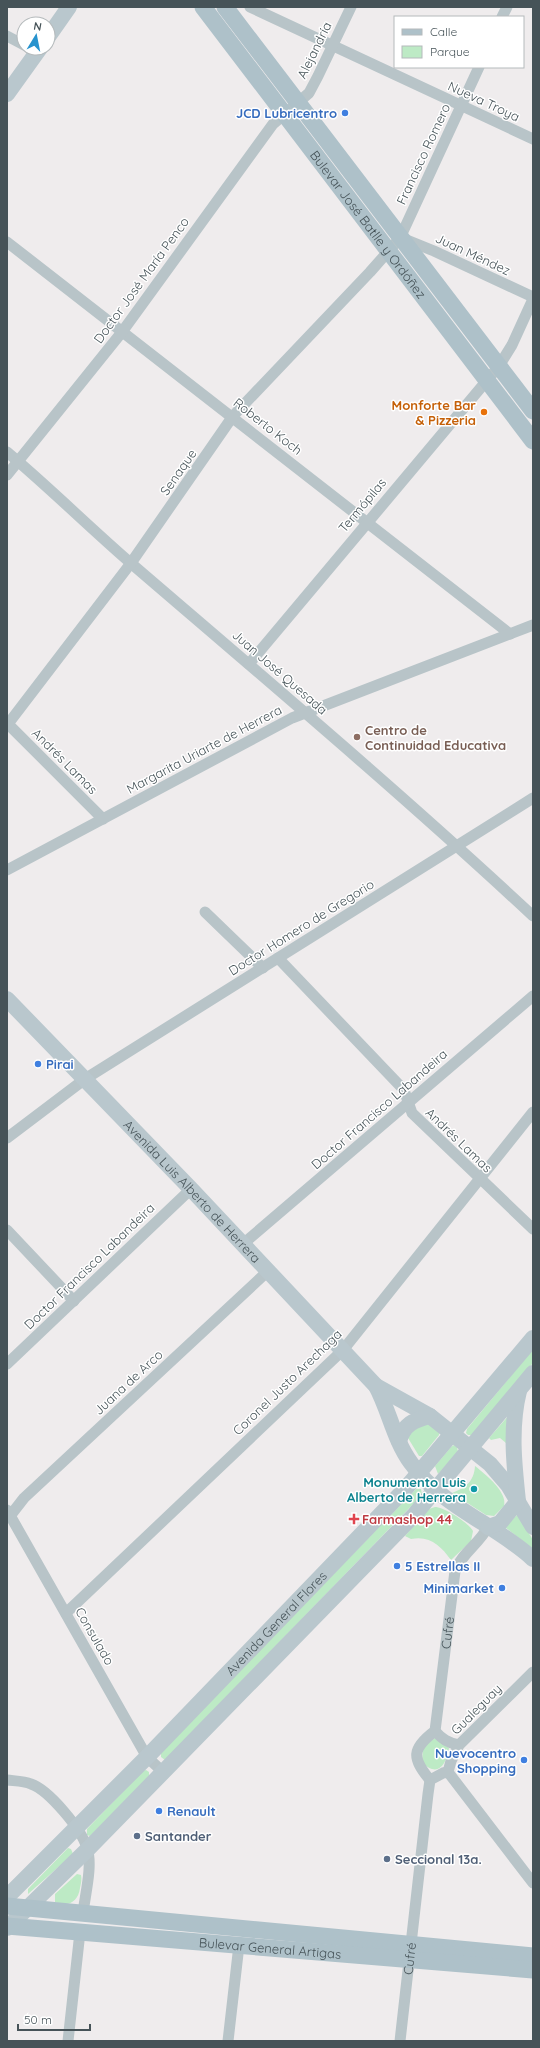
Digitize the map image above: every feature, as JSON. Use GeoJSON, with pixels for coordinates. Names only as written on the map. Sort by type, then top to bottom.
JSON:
{"type":"FeatureCollection","features":[{"type":"Feature","properties":{"kind":"main road"},"geometry":{"type":"LineString","coordinates":[[56,25],[69,7]]}},
{"type":"Feature","properties":{"kind":"main road","name":"Bulevar José Batlle y Ordóñez"},"geometry":{"type":"LineString","coordinates":[[203,7],[533,441]]}},
{"type":"Feature","properties":{"kind":"main road","name":"Bulevar José Batlle y Ordóñez"},"geometry":{"type":"LineString","coordinates":[[225,7],[533,411]]}},
{"type":"Feature","properties":{"kind":"main road"},"geometry":{"type":"LineString","coordinates":[[7,94],[28,56]]}},
{"type":"Feature","properties":{"kind":"main road","name":"Avenida Luis Alberto de Herrera"},"geometry":{"type":"LineString","coordinates":[[7,999],[191,1189],[376,1386],[384,1401],[399,1441],[410,1462],[419,1474],[456,1506],[533,1559]]}},
{"type":"Feature","properties":{"kind":"main road","name":"Avenida General Flores"},"geometry":{"type":"LineString","coordinates":[[7,1897],[147,1757],[419,1474],[533,1338]]}},
{"type":"Feature","properties":{"kind":"main road","name":"Avenida General Flores"},"geometry":{"type":"LineString","coordinates":[[11,1918],[88,1849],[415,1514],[533,1373]]}},
{"type":"Feature","properties":{"kind":"main road","name":"Avenida Luis Alberto de Herrera"},"geometry":{"type":"LineString","coordinates":[[376,1386],[430,1416],[490,1464],[518,1501],[533,1527]]}},
{"type":"Feature","properties":{"kind":"main road","name":"Avenida Luis Alberto de Herrera"},"geometry":{"type":"LineString","coordinates":[[518,1501],[513,1448],[516,1402],[520,1389]]}},
{"type":"Feature","properties":{"kind":"main road"},"geometry":{"type":"LineString","coordinates":[[399,1441],[405,1428],[411,1422],[430,1416]]}},
{"type":"Feature","properties":{"kind":"main road","name":"Cufré"},"geometry":{"type":"LineString","coordinates":[[488,1527],[500,1523],[518,1501]]}},
{"type":"Feature","properties":{"kind":"main road","name":"Bulevar General Artigas"},"geometry":{"type":"LineString","coordinates":[[11,1918],[83,1913],[102,1914],[411,1952],[533,1970]]}},
{"type":"Feature","properties":{"kind":"main road","name":"Bulevar General Artigas"},"geometry":{"type":"LineString","coordinates":[[11,1918],[77,1920],[89,1919],[102,1914]]}},
{"type":"Feature","properties":{"kind":"main road","name":"Bulevar General Artigas"},"geometry":{"type":"LineString","coordinates":[[11,1918],[80,1932],[239,1945],[533,1956]]}},
{"type":"Feature","properties":{"kind":"street","name":"Nueva Troya"},"geometry":{"type":"LineString","coordinates":[[250,7],[533,139]]}},
{"type":"Feature","properties":{"kind":"street","name":"Alejandría"},"geometry":{"type":"LineString","coordinates":[[297,102],[308,93],[314,85],[351,7]]}},
{"type":"Feature","properties":{"kind":"street","name":"Francisco Romero"},"geometry":{"type":"LineString","coordinates":[[389,251],[400,238],[479,68]]}},
{"type":"Feature","properties":{"kind":"street","name":"Doctor José María Penco"},"geometry":{"type":"LineString","coordinates":[[7,475],[122,332],[273,124],[297,102]]}},
{"type":"Feature","properties":{"kind":"street","name":"Juan Méndez"},"geometry":{"type":"LineString","coordinates":[[400,238],[434,251],[533,298]]}},
{"type":"Feature","properties":{"kind":"street","name":"Roberto Koch"},"geometry":{"type":"LineString","coordinates":[[7,242],[233,416],[510,634]]}},
{"type":"Feature","properties":{"kind":"street","name":"Senaque"},"geometry":{"type":"LineString","coordinates":[[7,724],[131,563],[233,416],[389,251]]}},
{"type":"Feature","properties":{"kind":"street","name":"Termópilas"},"geometry":{"type":"LineString","coordinates":[[249,664],[367,521],[499,366],[512,345],[533,298]]}},
{"type":"Feature","properties":{"kind":"street","name":"Juan José Quesada"},"geometry":{"type":"LineString","coordinates":[[7,452],[131,563],[456,845],[533,916]]}},
{"type":"Feature","properties":{"kind":"street","name":"Margarita Uriarte de Herrera"},"geometry":{"type":"LineString","coordinates":[[7,870],[259,735],[305,713],[533,624]]}},
{"type":"Feature","properties":{"kind":"street","name":"Andrés Lamas"},"geometry":{"type":"LineString","coordinates":[[7,724],[103,819]]}},
{"type":"Feature","properties":{"kind":"street","name":"Doctor Homero de Gregorio"},"geometry":{"type":"LineString","coordinates":[[7,1138],[85,1079],[533,798]]}},
{"type":"Feature","properties":{"kind":"street"},"geometry":{"type":"LineString","coordinates":[[205,912],[263,968]]}},
{"type":"Feature","properties":{"kind":"street","name":"Andrés Lamas"},"geometry":{"type":"LineString","coordinates":[[278,958],[404,1090],[412,1113],[479,1179],[533,1229]]}},
{"type":"Feature","properties":{"kind":"street","name":"Doctor Francisco Labandeira"},"geometry":{"type":"LineString","coordinates":[[243,1244],[533,996]]}},
{"type":"Feature","properties":{"kind":"street","name":"Coronel Justo Arechaga"},"geometry":{"type":"LineString","coordinates":[[66,1613],[342,1350],[533,1112]]}},
{"type":"Feature","properties":{"kind":"street","name":"Doctor Francisco Labandeira"},"geometry":{"type":"LineString","coordinates":[[7,1364],[191,1189]]}},
{"type":"Feature","properties":{"kind":"street"},"geometry":{"type":"LineString","coordinates":[[7,1230],[74,1301]]}},
{"type":"Feature","properties":{"kind":"street","name":"Juana de Arco"},"geometry":{"type":"LineString","coordinates":[[8,1513],[268,1270]]}},
{"type":"Feature","properties":{"kind":"street","name":"Consulado"},"geometry":{"type":"LineString","coordinates":[[8,1513],[147,1757],[163,1772]]}},
{"type":"Feature","properties":{"kind":"street","name":"Cufré"},"geometry":{"type":"LineString","coordinates":[[435,1731],[455,1571],[459,1560],[481,1539],[488,1527]]}},
{"type":"Feature","properties":{"kind":"street","name":"Gualeguay"},"geometry":{"type":"LineString","coordinates":[[448,1772],[451,1761],[459,1745],[533,1672]]}},
{"type":"Feature","properties":{"kind":"street"},"geometry":{"type":"LineString","coordinates":[[459,1745],[450,1744],[441,1738],[435,1731],[422,1742],[417,1754],[420,1768],[430,1780],[448,1772],[533,1883]]}},
{"type":"Feature","properties":{"kind":"street"},"geometry":{"type":"LineString","coordinates":[[7,1780],[32,1784],[41,1789],[67,1815],[77,1828],[88,1849],[88,1870],[83,1913]]}},
{"type":"Feature","properties":{"kind":"street","name":"Cufré"},"geometry":{"type":"LineString","coordinates":[[400,2041],[430,1780]]}},
{"type":"Feature","properties":{"kind":"street"},"geometry":{"type":"LineString","coordinates":[[68,2041],[80,1932]]}},
{"type":"Feature","properties":{"kind":"street"},"geometry":{"type":"LineString","coordinates":[[228,2041],[239,1945]]}},
{"type":"Feature","properties":{"kind":"green space"},"geometry":{"type":"Polygon","coordinates":[[[533,1349],[533,1363],[473,1435],[468,1435],[466,1433],[467,1429],[533,1349]]]}},
{"type":"Feature","properties":{"kind":"green space"},"geometry":{"type":"Polygon","coordinates":[[[510,1414],[506,1443],[500,1438],[491,1440],[489,1438],[510,1414]]]}},
{"type":"Feature","properties":{"kind":"green space"},"geometry":{"type":"Polygon","coordinates":[[[429,1424],[439,1432],[439,1435],[422,1456],[419,1456],[408,1438],[409,1429],[429,1424]]]}},
{"type":"Feature","properties":{"kind":"green space"},"geometry":{"type":"Polygon","coordinates":[[[454,1445],[457,1447],[458,1452],[438,1474],[435,1466],[454,1445]]]}},
{"type":"Feature","properties":{"kind":"green space"},"geometry":{"type":"Polygon","coordinates":[[[475,1466],[495,1484],[503,1495],[504,1506],[494,1516],[486,1515],[452,1493],[468,1484],[473,1476],[475,1466]]]}},
{"type":"Feature","properties":{"kind":"green space"},"geometry":{"type":"Polygon","coordinates":[[[416,1489],[421,1489],[422,1495],[165,1760],[161,1757],[161,1752],[416,1489]]]}},
{"type":"Feature","properties":{"kind":"green space"},"geometry":{"type":"Polygon","coordinates":[[[435,1507],[456,1516],[467,1524],[473,1531],[471,1541],[451,1560],[439,1546],[429,1540],[418,1538],[411,1539],[405,1536],[429,1509],[435,1507]]]}},
{"type":"Feature","properties":{"kind":"green space"},"geometry":{"type":"Polygon","coordinates":[[[517,1515],[533,1540],[533,1549],[506,1528],[506,1526],[517,1515]]]}},
{"type":"Feature","properties":{"kind":"green space"},"geometry":{"type":"Polygon","coordinates":[[[435,1738],[449,1748],[443,1765],[440,1768],[432,1769],[427,1767],[422,1762],[423,1747],[435,1738]]]}},
{"type":"Feature","properties":{"kind":"green space"},"geometry":{"type":"Polygon","coordinates":[[[146,1770],[149,1772],[149,1776],[90,1836],[87,1835],[87,1829],[143,1771],[146,1770]]]}},
{"type":"Feature","properties":{"kind":"green space"},"geometry":{"type":"Polygon","coordinates":[[[68,1848],[71,1849],[73,1854],[28,1894],[28,1889],[68,1848]]]}},
{"type":"Feature","properties":{"kind":"green space"},"geometry":{"type":"Polygon","coordinates":[[[77,1874],[81,1875],[81,1880],[79,1893],[75,1900],[65,1904],[55,1902],[55,1894],[77,1874]]]}},
{"type":"Feature","properties":{"kind":"place","name":"JCD Lubricentro"},"geometry":{"type":"Point","coordinates":[345,113]}},
{"type":"Feature","properties":{"kind":"place","name":"Monforte Bar & Pizzeria"},"geometry":{"type":"Point","coordinates":[484,412]}},
{"type":"Feature","properties":{"kind":"place","name":"Centro de Continuidad Educativa"},"geometry":{"type":"Point","coordinates":[357,737]}},
{"type":"Feature","properties":{"kind":"place","name":"Pirai"},"geometry":{"type":"Point","coordinates":[38,1064]}},
{"type":"Feature","properties":{"kind":"place","name":"Monumento Luis Alberto de Herrera"},"geometry":{"type":"Point","coordinates":[474,1489]}},
{"type":"Feature","properties":{"kind":"place","name":"Farmashop 44"},"geometry":{"type":"Point","coordinates":[354,1519]}},
{"type":"Feature","properties":{"kind":"place","name":"5 Estrellas II"},"geometry":{"type":"Point","coordinates":[397,1566]}},
{"type":"Feature","properties":{"kind":"place","name":"Minimarket"},"geometry":{"type":"Point","coordinates":[502,1588]}},
{"type":"Feature","properties":{"kind":"place","name":"Nuevocentro Shopping"},"geometry":{"type":"Point","coordinates":[524,1760]}},
{"type":"Feature","properties":{"kind":"place","name":"Renault"},"geometry":{"type":"Point","coordinates":[159,1811]}},
{"type":"Feature","properties":{"kind":"place","name":"Santander"},"geometry":{"type":"Point","coordinates":[137,1836]}},
{"type":"Feature","properties":{"kind":"place","name":"Seccional 13a."},"geometry":{"type":"Point","coordinates":[387,1859]}}]}
